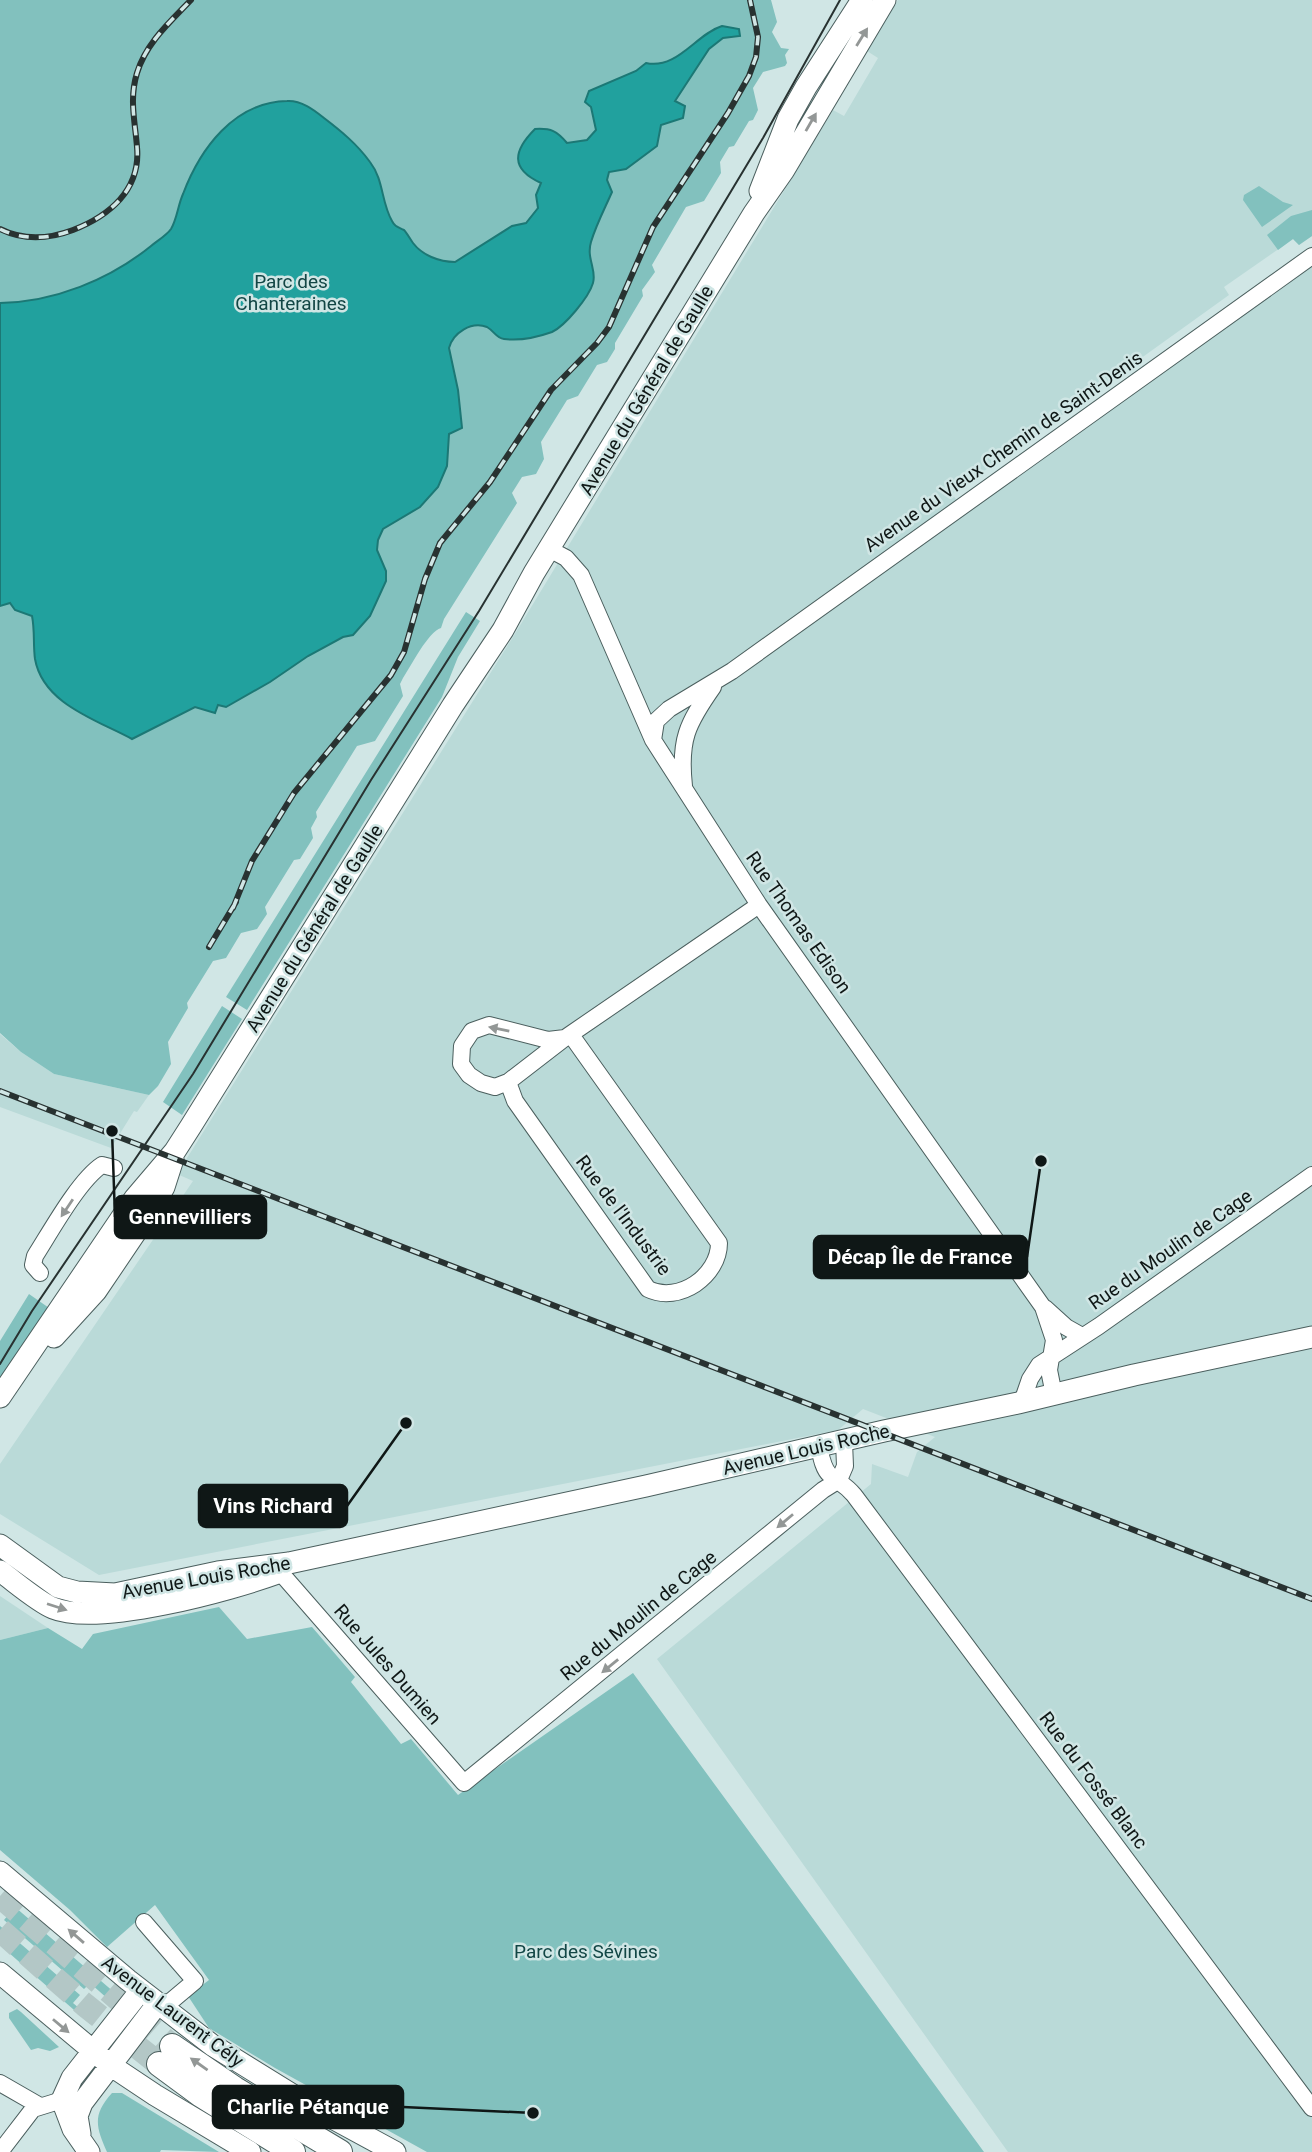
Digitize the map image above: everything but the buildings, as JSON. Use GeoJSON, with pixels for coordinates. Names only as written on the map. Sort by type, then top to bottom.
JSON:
{"type":"FeatureCollection","features":[{"type":"Feature","properties":{"kind":"highway"},"geometry":{"type":"LineString","coordinates":[[293,2152],[223,2109],[165,2055],[235,2089],[340,2152]]}},
{"type":"Feature","properties":{"kind":"main road","name":"Avenue du Général de Gaulle"},"geometry":{"type":"LineString","coordinates":[[0,1414],[153,1190],[453,705],[465,668],[493,624],[534,573],[758,207],[784,170],[862,0]]}},
{"type":"Feature","properties":{"kind":"main road","name":"Avenue du Général de Gaulle"},"geometry":{"type":"LineString","coordinates":[[830,69],[885,0]]}},
{"type":"Feature","properties":{"kind":"main road","name":"Avenue du Général de Gaulle"},"geometry":{"type":"LineString","coordinates":[[0,1397],[77,1301]]}},
{"type":"Feature","properties":{"kind":"main road","name":"Avenue Louis Roche"},"geometry":{"type":"LineString","coordinates":[[0,1545],[58,1587],[77,1592],[115,1594],[218,1572],[300,1561],[1312,1337]]}},
{"type":"Feature","properties":{"kind":"main road","name":"Avenue Louis Roche"},"geometry":{"type":"LineString","coordinates":[[0,1570],[53,1608],[84,1613],[110,1613],[240,1587],[280,1572],[300,1561]]}},
{"type":"Feature","properties":{"kind":"main road","name":"Avenue Laurent Cély"},"geometry":{"type":"LineString","coordinates":[[0,1872],[141,1990],[223,2052],[322,2113],[395,2152]]}},
{"type":"Feature","properties":{"kind":"main road"},"geometry":{"type":"LineString","coordinates":[[0,1973],[110,2065],[250,2152]]}},
{"type":"Feature","properties":{"kind":"main road"},"geometry":{"type":"LineString","coordinates":[[82,2135],[73,2129],[61,2100],[66,2087],[141,1990]]}},
{"type":"Feature","properties":{"kind":"main road"},"geometry":{"type":"LineString","coordinates":[[82,2135],[82,2103],[158,2003]]}},
{"type":"Feature","properties":{"kind":"street","name":"Avenue du Vieux Chemin de Saint-Denis"},"geometry":{"type":"LineString","coordinates":[[669,709],[719,680],[1312,256]]}},
{"type":"Feature","properties":{"kind":"street","name":"Rue Thomas Edison"},"geometry":{"type":"LineString","coordinates":[[549,549],[566,558],[582,575],[653,740],[759,905],[1043,1307],[1066,1327],[1082,1336]]}},
{"type":"Feature","properties":{"kind":"street","name":"Avenue du Vieux Chemin de Saint-Denis"},"geometry":{"type":"LineString","coordinates":[[685,790],[681,758],[686,732],[695,712],[719,680]]}},
{"type":"Feature","properties":{"kind":"street"},"geometry":{"type":"LineString","coordinates":[[636,702],[669,709]]}},
{"type":"Feature","properties":{"kind":"street"},"geometry":{"type":"LineString","coordinates":[[669,709],[656,721],[653,740],[667,742],[686,732]]}},
{"type":"Feature","properties":{"kind":"street"},"geometry":{"type":"LineString","coordinates":[[568,1037],[548,1040],[489,1026],[472,1031],[462,1046],[461,1063],[469,1075],[481,1083],[495,1087],[508,1082],[568,1037],[759,905]]}},
{"type":"Feature","properties":{"kind":"street","name":"Rue de l'Industrie"},"geometry":{"type":"LineString","coordinates":[[508,1082],[515,1101],[648,1289],[671,1295],[690,1287],[708,1272],[719,1253],[719,1243],[568,1037]]}},
{"type":"Feature","properties":{"kind":"street"},"geometry":{"type":"LineString","coordinates":[[40,1273],[33,1265],[34,1256],[92,1172],[102,1165],[114,1168]]}},
{"type":"Feature","properties":{"kind":"street","name":"Rue du Moulin de Cage"},"geometry":{"type":"LineString","coordinates":[[1022,1402],[1039,1365],[1312,1175]]}},
{"type":"Feature","properties":{"kind":"street","name":"Rue Thomas Edison"},"geometry":{"type":"LineString","coordinates":[[1043,1307],[1054,1335],[1052,1357]]}},
{"type":"Feature","properties":{"kind":"street"},"geometry":{"type":"LineString","coordinates":[[1052,1357],[1049,1370],[1054,1395]]}},
{"type":"Feature","properties":{"kind":"street"},"geometry":{"type":"LineString","coordinates":[[839,1480],[845,1466],[844,1442]]}},
{"type":"Feature","properties":{"kind":"street","name":"Rue du Fossé Blanc"},"geometry":{"type":"LineString","coordinates":[[819,1447],[823,1464],[830,1475],[854,1495],[1312,2108]]}},
{"type":"Feature","properties":{"kind":"street","name":"Rue du Moulin de Cage"},"geometry":{"type":"LineString","coordinates":[[464,1783],[823,1490],[839,1480]]}},
{"type":"Feature","properties":{"kind":"street","name":"Rue Jules Dumien"},"geometry":{"type":"LineString","coordinates":[[280,1572],[464,1783]]}},
{"type":"Feature","properties":{"kind":"street"},"geometry":{"type":"LineString","coordinates":[[144,1922],[195,1981],[170,2002],[158,2003]]}},
{"type":"Feature","properties":{"kind":"street"},"geometry":{"type":"LineString","coordinates":[[0,2083],[40,2106]]}},
{"type":"Feature","properties":{"kind":"street"},"geometry":{"type":"LineString","coordinates":[[0,2152],[28,2113],[40,2106],[61,2100]]}},
{"type":"Feature","properties":{"kind":"shaded area"},"geometry":{"type":"Polygon","coordinates":[[[898,0],[1312,0],[1312,236],[1299,245],[1293,239],[1224,287],[1229,295],[952,494],[966,512],[1312,246],[1312,2152],[1008,2152],[657,1659],[871,1484],[872,1464],[908,1477],[917,1452],[935,1437],[863,1409],[838,1430],[99,1575],[0,1514],[0,1464],[193,1181],[177,1174],[513,637],[833,110],[844,116],[878,58],[867,51],[898,0]]]}},
{"type":"Feature","properties":{"kind":"shaded area"},"geometry":{"type":"Polygon","coordinates":[[[722,26],[739,29],[740,36],[723,38],[709,49],[675,101],[685,106],[683,118],[661,125],[657,146],[626,169],[609,172],[607,180],[612,192],[595,229],[590,248],[593,283],[576,310],[557,329],[541,335],[504,339],[487,327],[475,326],[463,330],[454,338],[449,348],[458,390],[462,428],[449,434],[447,466],[438,487],[420,507],[383,529],[377,550],[386,571],[386,581],[370,616],[353,635],[343,637],[308,656],[226,707],[218,705],[215,713],[195,707],[132,739],[73,709],[49,688],[40,675],[35,659],[32,616],[15,610],[10,603],[0,606],[0,303],[40,298],[80,287],[135,258],[171,229],[190,177],[209,145],[222,131],[251,110],[268,103],[287,101],[312,109],[360,149],[375,169],[393,223],[404,230],[421,251],[443,261],[455,262],[512,226],[526,223],[538,208],[536,195],[541,183],[524,172],[518,159],[522,145],[535,129],[553,131],[567,143],[587,140],[596,130],[591,107],[585,102],[589,91],[636,71],[646,63],[667,61],[722,26]]]}},
{"type":"Feature","properties":{"kind":"shaded area"},"geometry":{"type":"Polygon","coordinates":[[[0,1034],[54,1074],[149,1095],[137,1112],[134,1111],[111,1148],[0,1107],[0,1034]]]}},
{"type":"Feature","properties":{"kind":"shaded area"},"geometry":{"type":"Polygon","coordinates":[[[0,1596],[48,1628],[0,1640],[0,1596]]]}},
{"type":"Feature","properties":{"kind":"green space","name":"Parc des Chanteraines"},"geometry":{"type":"Polygon","coordinates":[[[0,0],[771,0],[777,22],[772,32],[781,48],[789,49],[785,55],[785,66],[763,72],[753,88],[758,110],[753,120],[749,121],[734,146],[729,147],[720,162],[721,173],[704,201],[686,207],[652,265],[655,272],[642,290],[643,296],[607,362],[597,365],[578,396],[567,400],[541,442],[544,459],[536,474],[522,477],[512,493],[517,503],[444,619],[441,628],[425,642],[403,678],[400,684],[403,696],[375,741],[357,746],[316,812],[317,817],[311,828],[313,838],[300,859],[294,860],[265,907],[267,914],[257,929],[241,933],[226,958],[213,961],[187,1003],[188,1008],[168,1042],[171,1064],[158,1086],[149,1095],[54,1074],[21,1052],[0,1033],[0,0]]]}},
{"type":"Feature","properties":{"kind":"green space"},"geometry":{"type":"Polygon","coordinates":[[[1259,186],[1283,202],[1293,205],[1262,227],[1243,200],[1244,195],[1259,186]]]}},
{"type":"Feature","properties":{"kind":"green space"},"geometry":{"type":"Polygon","coordinates":[[[1312,210],[1312,236],[1299,245],[1293,239],[1278,250],[1267,235],[1291,216],[1312,210]]]}},
{"type":"Feature","properties":{"kind":"green space"},"geometry":{"type":"Polygon","coordinates":[[[466,612],[480,621],[458,657],[442,697],[247,1010],[226,997],[466,612]]]}},
{"type":"Feature","properties":{"kind":"green space"},"geometry":{"type":"Polygon","coordinates":[[[222,1006],[242,1019],[182,1115],[163,1102],[222,1006]]]}},
{"type":"Feature","properties":{"kind":"green space"},"geometry":{"type":"Polygon","coordinates":[[[29,1294],[52,1310],[0,1387],[0,1341],[29,1294]]]}},
{"type":"Feature","properties":{"kind":"green space","name":"Parc des Sévines"},"geometry":{"type":"Polygon","coordinates":[[[219,1607],[247,1639],[312,1627],[355,1677],[351,1682],[401,1744],[411,1739],[458,1795],[633,1673],[984,2152],[427,2152],[275,2068],[209,2028],[188,1996],[209,1980],[155,1905],[107,1947],[70,1910],[0,1850],[0,1640],[48,1628],[82,1649],[93,1634],[219,1607]]]}},
{"type":"Feature","properties":{"kind":"green space"},"geometry":{"type":"Polygon","coordinates":[[[15,1907],[115,1993],[109,2000],[90,1983],[84,1989],[4,1920],[15,1907]]]}},
{"type":"Feature","properties":{"kind":"green space"},"geometry":{"type":"Polygon","coordinates":[[[0,1926],[80,1995],[73,2003],[93,2020],[90,2024],[0,1945],[0,1926]]]}},
{"type":"Feature","properties":{"kind":"green space"},"geometry":{"type":"Polygon","coordinates":[[[17,2009],[59,2047],[50,2051],[38,2048],[31,2050],[9,2018],[9,2013],[17,2009]]]}},
{"type":"Feature","properties":{"kind":"green space"},"geometry":{"type":"Polygon","coordinates":[[[112,2093],[122,2093],[219,2152],[107,2152],[98,2121],[101,2108],[112,2093]]]}},
{"type":"Feature","properties":{"kind":"tunnel"},"geometry":{"type":"LineString","coordinates":[[0,1896],[172,2046]]}},
{"type":"Feature","properties":{"kind":"tunnel"},"geometry":{"type":"LineString","coordinates":[[0,1930],[85,2005],[159,2064]]}},
{"type":"Feature","properties":{"kind":"tram line"},"geometry":{"type":"LineString","coordinates":[[0,1364],[32,1311],[193,1074],[371,780],[479,611],[763,138],[840,0]]}},
{"type":"Feature","properties":{"kind":"railway"},"geometry":{"type":"LineString","coordinates":[[0,229],[27,237],[55,235],[73,230],[99,217],[120,199],[134,176],[137,162],[133,101],[137,73],[146,52],[191,0]]}},
{"type":"Feature","properties":{"kind":"railway"},"geometry":{"type":"LineString","coordinates":[[233,908],[252,861],[294,793],[391,675],[404,652],[425,579],[440,543],[490,482],[551,390],[609,327],[653,227],[728,113],[749,76],[756,57],[758,37],[750,0]]}},
{"type":"Feature","properties":{"kind":"railway"},"geometry":{"type":"LineString","coordinates":[[209,947],[236,902]]}},
{"type":"Feature","properties":{"kind":"railway"},"geometry":{"type":"LineString","coordinates":[[0,1091],[1312,1599]]}},
{"type":"Feature","properties":{"kind":"place","name":"Gennevilliers"},"geometry":{"type":"Point","coordinates":[112,1131]}},
{"type":"Feature","properties":{"kind":"place","name":"Décap Île de France"},"geometry":{"type":"Point","coordinates":[1041,1161]}},
{"type":"Feature","properties":{"kind":"place","name":"Vins Richard"},"geometry":{"type":"Point","coordinates":[406,1423]}},
{"type":"Feature","properties":{"kind":"place","name":"Charlie Pétanque"},"geometry":{"type":"Point","coordinates":[533,2113]}}]}
